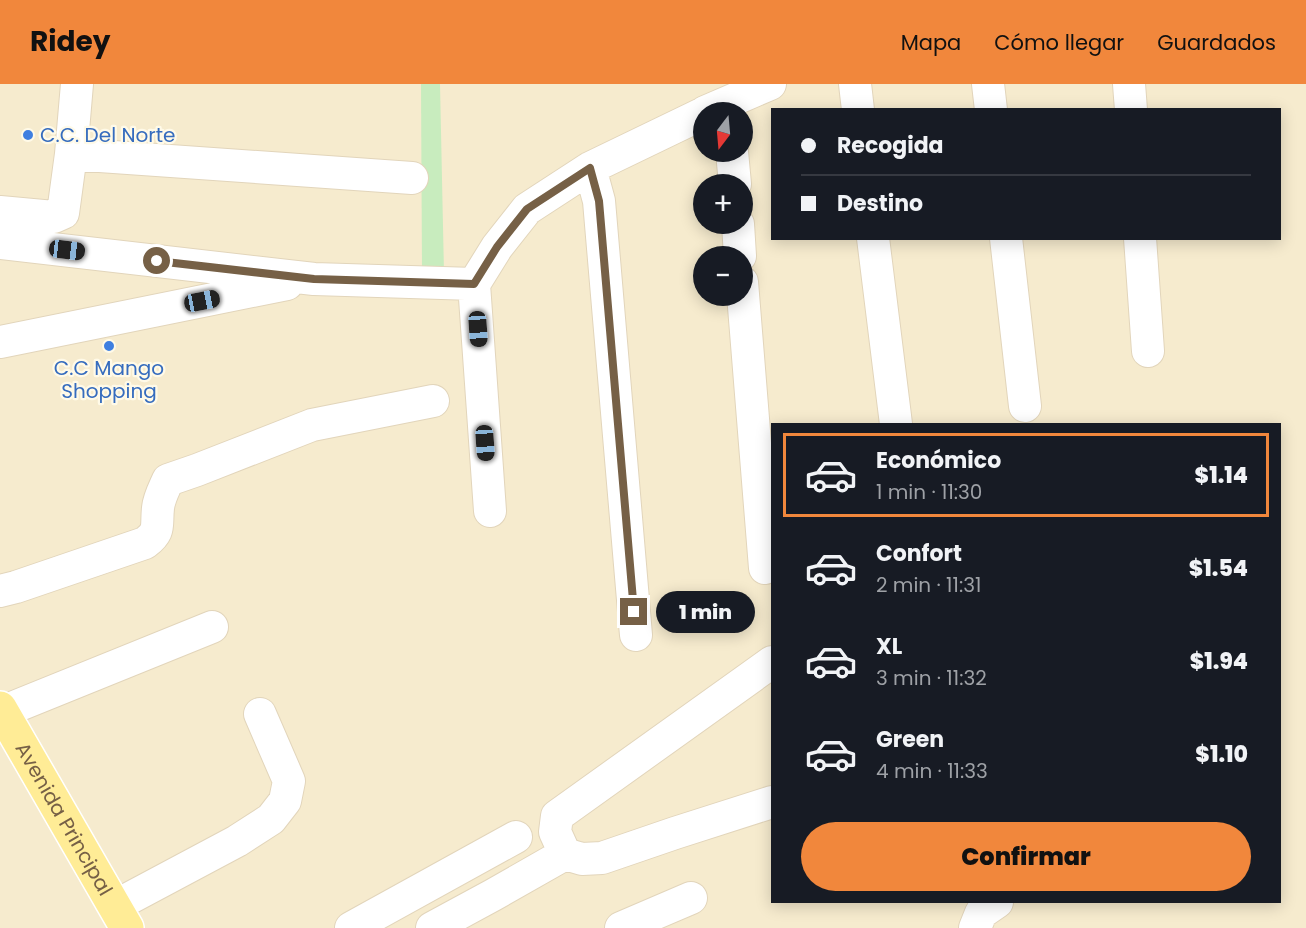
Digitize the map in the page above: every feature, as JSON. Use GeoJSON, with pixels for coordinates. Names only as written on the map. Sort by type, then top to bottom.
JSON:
{"type":"FeatureCollection","features":[{"type":"Feature","properties":{"kind":"main road","name":"Avenida Principal"},"geometry":{"type":"LineString","coordinates":[[1,710],[121,917]]}},
{"type":"Feature","properties":{"kind":"street"},"geometry":{"type":"LineString","coordinates":[[0,212],[54,217],[63,213],[77,84]]}},
{"type":"Feature","properties":{"kind":"street"},"geometry":{"type":"LineString","coordinates":[[733,102],[770,84]]}},
{"type":"Feature","properties":{"kind":"street"},"geometry":{"type":"LineString","coordinates":[[855,84],[858,108]]}},
{"type":"Feature","properties":{"kind":"street"},"geometry":{"type":"LineString","coordinates":[[988,84],[991,108]]}},
{"type":"Feature","properties":{"kind":"street"},"geometry":{"type":"LineString","coordinates":[[1129,84],[1131,108]]}},
{"type":"Feature","properties":{"kind":"street"},"geometry":{"type":"LineString","coordinates":[[490,511],[474,284],[497,247],[527,209],[590,168],[693,121]]}},
{"type":"Feature","properties":{"kind":"street"},"geometry":{"type":"LineString","coordinates":[[71,154],[412,178]]}},
{"type":"Feature","properties":{"kind":"street"},"geometry":{"type":"LineString","coordinates":[[590,168],[599,201],[636,635]]}},
{"type":"Feature","properties":{"kind":"street"},"geometry":{"type":"LineString","coordinates":[[873,240],[896,423]]}},
{"type":"Feature","properties":{"kind":"street"},"geometry":{"type":"LineString","coordinates":[[1006,240],[1025,406]]}},
{"type":"Feature","properties":{"kind":"street"},"geometry":{"type":"LineString","coordinates":[[1140,240],[1148,351]]}},
{"type":"Feature","properties":{"kind":"street"},"geometry":{"type":"LineString","coordinates":[[0,243],[314,279],[474,284]]}},
{"type":"Feature","properties":{"kind":"street"},"geometry":{"type":"LineString","coordinates":[[0,342],[314,279]]}},
{"type":"Feature","properties":{"kind":"street"},"geometry":{"type":"LineString","coordinates":[[744,306],[765,568]]}},
{"type":"Feature","properties":{"kind":"street"},"geometry":{"type":"LineString","coordinates":[[0,591],[145,543],[154,536],[158,525],[160,501],[168,480],[312,424],[433,401]]}},
{"type":"Feature","properties":{"kind":"street"},"geometry":{"type":"LineString","coordinates":[[1,710],[212,627]]}},
{"type":"Feature","properties":{"kind":"street"},"geometry":{"type":"LineString","coordinates":[[565,854],[555,832],[557,816],[771,663]]}},
{"type":"Feature","properties":{"kind":"street"},"geometry":{"type":"LineString","coordinates":[[121,917],[272,819],[285,801],[289,781],[260,714]]}},
{"type":"Feature","properties":{"kind":"street"},"geometry":{"type":"LineString","coordinates":[[432,928],[565,854],[582,859],[602,858],[771,802]]}},
{"type":"Feature","properties":{"kind":"street"},"geometry":{"type":"LineString","coordinates":[[351,928],[516,837]]}},
{"type":"Feature","properties":{"kind":"street"},"geometry":{"type":"LineString","coordinates":[[621,928],[691,898]]}},
{"type":"Feature","properties":{"kind":"street"},"geometry":{"type":"LineString","coordinates":[[975,928],[981,914],[996,903]]}},
{"type":"Feature","properties":{"kind":"shaded area"},"geometry":{"type":"Polygon","coordinates":[[[0,84],[1306,84],[1306,928],[0,928],[0,84]]]}},
{"type":"Feature","properties":{"kind":"green space"},"geometry":{"type":"Polygon","coordinates":[[[421,84],[440,84],[444,273],[422,272],[421,84]]]}},
{"type":"Feature","properties":{"kind":"place","name":"C.C. Del Norte"},"geometry":{"type":"Point","coordinates":[28,135]}},
{"type":"Feature","properties":{"kind":"place","name":"C.C Mango Shopping"},"geometry":{"type":"Point","coordinates":[109,346]}},
{"type":"Feature","properties":{"kind":"route"},"geometry":{"type":"LineString","coordinates":[[157,261],[314,279],[474,284],[497,247],[527,209],[590,168],[599,201],[634,612]]}}]}
